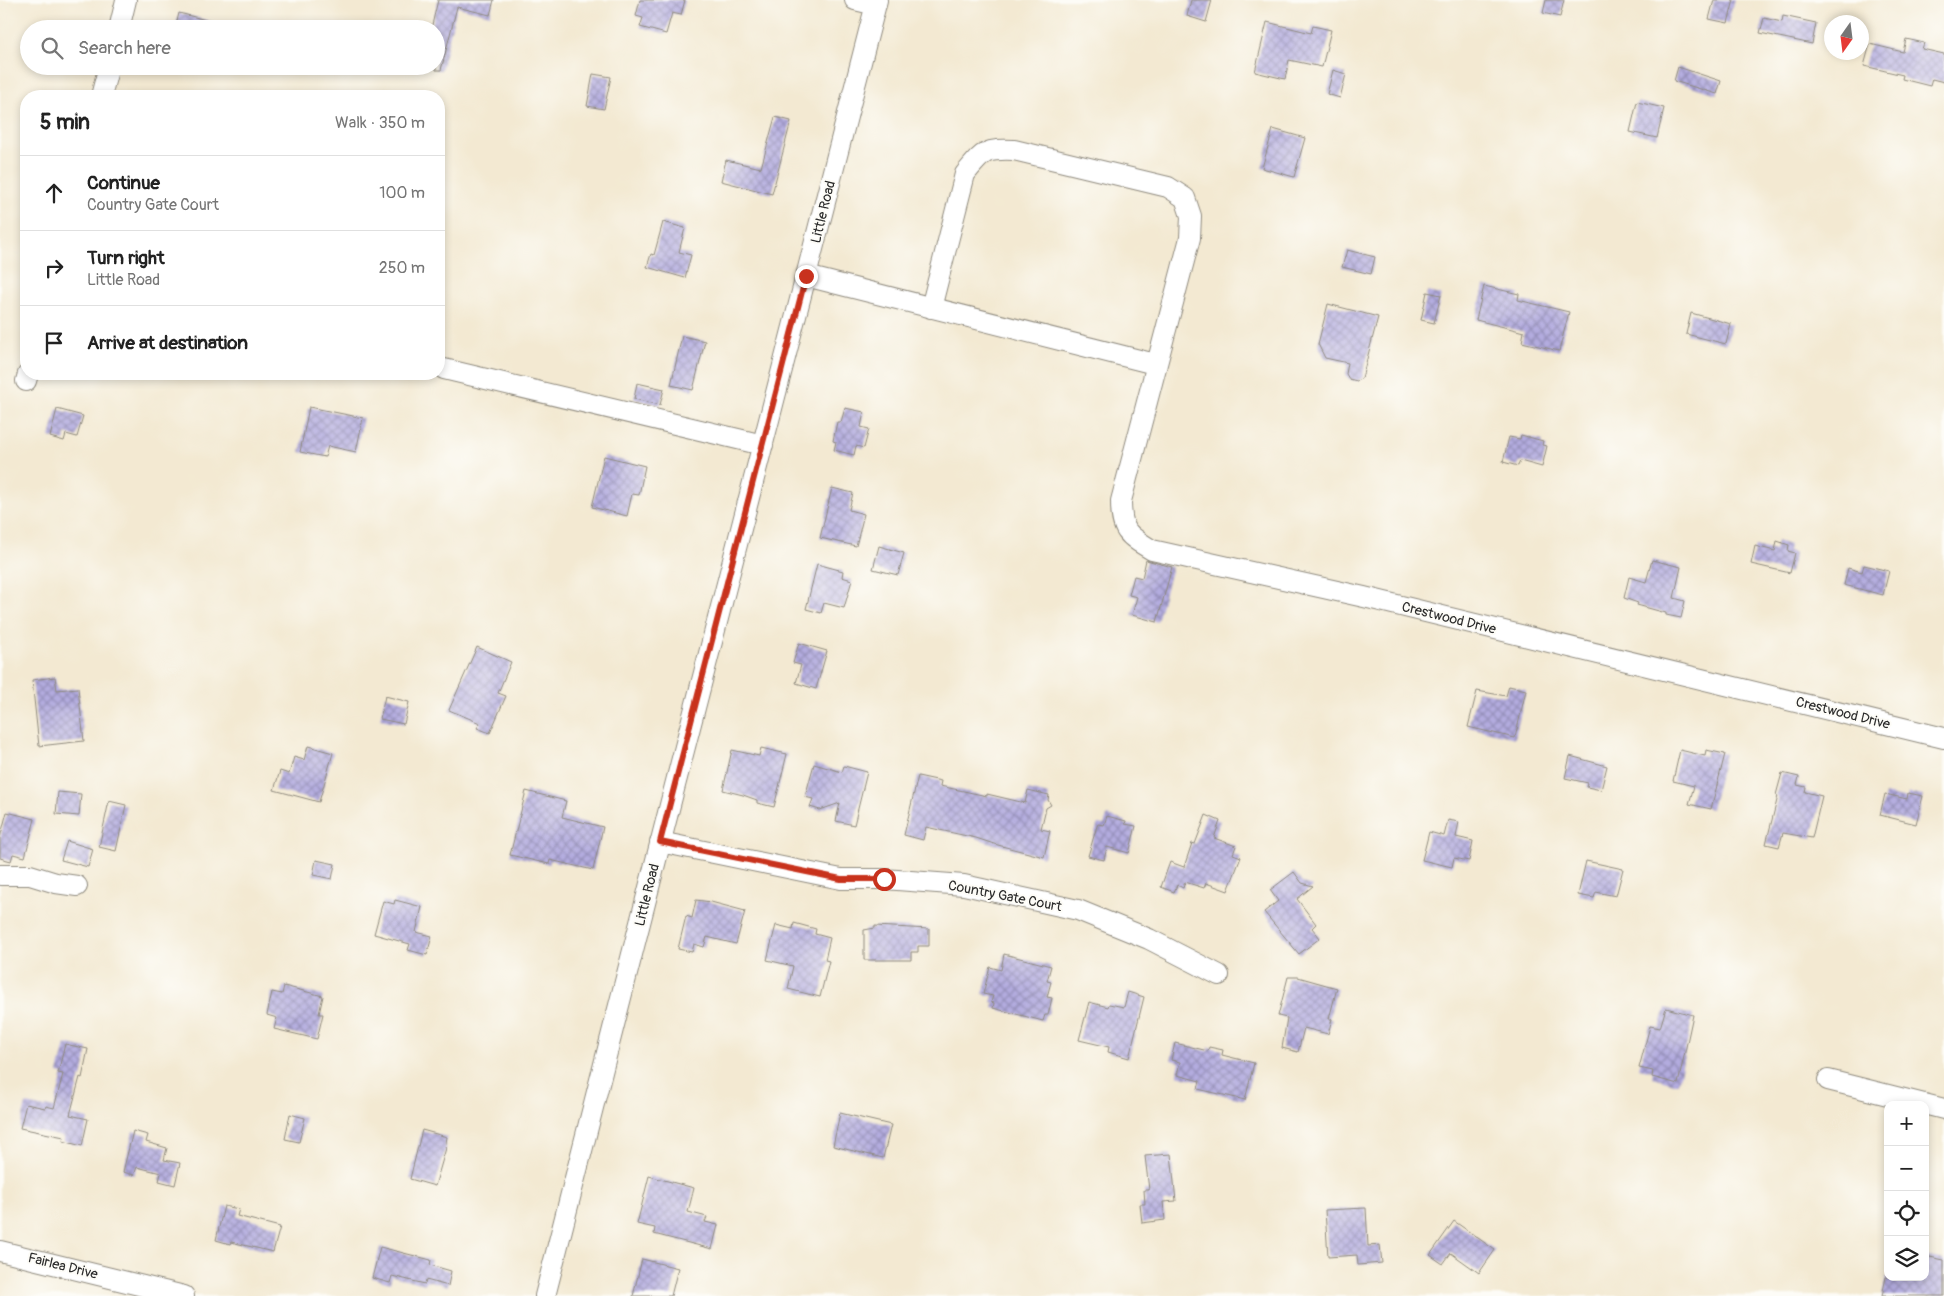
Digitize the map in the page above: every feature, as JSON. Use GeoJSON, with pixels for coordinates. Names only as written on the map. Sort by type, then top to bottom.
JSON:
{"type":"FeatureCollection","features":[{"type":"Feature","properties":{"kind":"street"},"geometry":{"type":"LineString","coordinates":[[121,20],[126,0]]}},
{"type":"Feature","properties":{"kind":"street"},"geometry":{"type":"LineString","coordinates":[[855,0],[877,2]]}},
{"type":"Feature","properties":{"kind":"street","name":"Little Road"},"geometry":{"type":"LineString","coordinates":[[545,1296],[877,2]]}},
{"type":"Feature","properties":{"kind":"street"},"geometry":{"type":"LineString","coordinates":[[103,90],[107,75]]}},
{"type":"Feature","properties":{"kind":"street","name":"Crestwood Drive"},"geometry":{"type":"LineString","coordinates":[[931,308],[965,174],[979,157],[992,149],[1014,150],[1168,186],[1185,198],[1190,216],[1190,238],[1155,364],[1121,501],[1121,521],[1133,538],[1152,550],[1364,597],[1944,738]]}},
{"type":"Feature","properties":{"kind":"street"},"geometry":{"type":"LineString","coordinates":[[806,276],[1155,364]]}},
{"type":"Feature","properties":{"kind":"street"},"geometry":{"type":"LineString","coordinates":[[445,368],[763,444]]}},
{"type":"Feature","properties":{"kind":"street","name":"Country Gate Court"},"geometry":{"type":"LineString","coordinates":[[660,842],[841,879],[884,879],[964,885],[1078,910],[1149,939],[1219,975]]}},
{"type":"Feature","properties":{"kind":"street"},"geometry":{"type":"LineString","coordinates":[[0,875],[30,875],[56,883],[77,886]]}},
{"type":"Feature","properties":{"kind":"street"},"geometry":{"type":"LineString","coordinates":[[1828,1080],[1944,1109]]}},
{"type":"Feature","properties":{"kind":"street","name":"Fairlea Drive"},"geometry":{"type":"LineString","coordinates":[[0,1251],[184,1296]]}},
{"type":"Feature","properties":{"kind":"building"},"geometry":{"type":"Polygon","coordinates":[[[438,0],[494,0],[490,15],[457,7],[445,54],[445,20],[433,20],[438,0]]]}},
{"type":"Feature","properties":{"kind":"building"},"geometry":{"type":"Polygon","coordinates":[[[640,0],[685,0],[681,15],[672,13],[666,34],[640,27],[643,18],[636,16],[640,0]]]}},
{"type":"Feature","properties":{"kind":"building"},"geometry":{"type":"Polygon","coordinates":[[[1191,0],[1212,0],[1206,22],[1187,16],[1191,0]]]}},
{"type":"Feature","properties":{"kind":"building"},"geometry":{"type":"Polygon","coordinates":[[[1546,0],[1564,0],[1560,17],[1543,13],[1546,0]]]}},
{"type":"Feature","properties":{"kind":"building"},"geometry":{"type":"Polygon","coordinates":[[[1714,0],[1734,0],[1728,23],[1709,19],[1714,0]]]}},
{"type":"Feature","properties":{"kind":"building"},"geometry":{"type":"Polygon","coordinates":[[[179,13],[206,20],[177,20],[179,13]]]}},
{"type":"Feature","properties":{"kind":"building"},"geometry":{"type":"Polygon","coordinates":[[[1783,16],[1816,23],[1812,44],[1760,33],[1764,18],[1782,22],[1783,16]]]}},
{"type":"Feature","properties":{"kind":"building"},"geometry":{"type":"Polygon","coordinates":[[[1267,22],[1311,33],[1313,26],[1331,30],[1322,67],[1289,60],[1285,79],[1255,72],[1267,22]]]}},
{"type":"Feature","properties":{"kind":"building"},"geometry":{"type":"Polygon","coordinates":[[[1906,39],[1924,43],[1922,49],[1944,54],[1944,82],[1932,79],[1930,86],[1902,79],[1903,75],[1864,66],[1866,60],[1869,60],[1870,44],[1903,52],[1906,39]]]}},
{"type":"Feature","properties":{"kind":"building"},"geometry":{"type":"Polygon","coordinates":[[[1678,67],[1721,81],[1717,94],[1674,81],[1678,67]]]}},
{"type":"Feature","properties":{"kind":"building"},"geometry":{"type":"Polygon","coordinates":[[[1333,70],[1346,74],[1340,98],[1327,94],[1333,70]]]}},
{"type":"Feature","properties":{"kind":"building"},"geometry":{"type":"Polygon","coordinates":[[[593,74],[611,77],[604,109],[587,106],[593,74]]]}},
{"type":"Feature","properties":{"kind":"building"},"geometry":{"type":"Polygon","coordinates":[[[1637,102],[1664,108],[1657,138],[1630,132],[1637,102]]]}},
{"type":"Feature","properties":{"kind":"building"},"geometry":{"type":"Polygon","coordinates":[[[775,117],[791,121],[772,194],[721,181],[726,160],[761,168],[775,117]]]}},
{"type":"Feature","properties":{"kind":"building"},"geometry":{"type":"Polygon","coordinates":[[[1273,129],[1305,138],[1294,177],[1262,168],[1273,129]]]}},
{"type":"Feature","properties":{"kind":"building"},"geometry":{"type":"Polygon","coordinates":[[[663,222],[685,228],[679,252],[691,255],[685,278],[647,267],[651,254],[654,255],[663,222]]]}},
{"type":"Feature","properties":{"kind":"building"},"geometry":{"type":"Polygon","coordinates":[[[1347,250],[1375,257],[1371,274],[1342,267],[1347,250]]]}},
{"type":"Feature","properties":{"kind":"building"},"geometry":{"type":"Polygon","coordinates":[[[1484,286],[1519,294],[1518,300],[1569,312],[1559,351],[1522,342],[1524,332],[1476,320],[1484,286]]]}},
{"type":"Feature","properties":{"kind":"building"},"geometry":{"type":"Polygon","coordinates":[[[1427,292],[1441,295],[1434,323],[1421,320],[1427,292]]]}},
{"type":"Feature","properties":{"kind":"building"},"geometry":{"type":"Polygon","coordinates":[[[1328,304],[1378,317],[1362,378],[1357,381],[1349,379],[1346,374],[1348,363],[1325,358],[1318,344],[1328,304]]]}},
{"type":"Feature","properties":{"kind":"building"},"geometry":{"type":"Polygon","coordinates":[[[1691,313],[1731,324],[1726,344],[1686,334],[1691,313]]]}},
{"type":"Feature","properties":{"kind":"building"},"geometry":{"type":"Polygon","coordinates":[[[682,336],[705,341],[693,390],[671,385],[682,336]]]}},
{"type":"Feature","properties":{"kind":"building"},"geometry":{"type":"Polygon","coordinates":[[[637,383],[664,389],[660,405],[634,399],[637,383]]]}},
{"type":"Feature","properties":{"kind":"building"},"geometry":{"type":"Polygon","coordinates":[[[309,407],[363,418],[356,452],[328,446],[325,457],[300,452],[309,407]]]}},
{"type":"Feature","properties":{"kind":"building"},"geometry":{"type":"Polygon","coordinates":[[[845,408],[864,412],[861,427],[869,429],[864,448],[856,446],[854,455],[834,450],[836,442],[833,441],[837,422],[841,422],[845,408]]]}},
{"type":"Feature","properties":{"kind":"building"},"geometry":{"type":"Polygon","coordinates":[[[57,409],[83,416],[77,437],[66,434],[64,441],[50,437],[57,409]]]}},
{"type":"Feature","properties":{"kind":"building"},"geometry":{"type":"Polygon","coordinates":[[[1521,435],[1543,441],[1542,445],[1547,446],[1542,467],[1520,461],[1518,466],[1503,462],[1509,437],[1520,439],[1521,435]]]}},
{"type":"Feature","properties":{"kind":"building"},"geometry":{"type":"Polygon","coordinates":[[[604,456],[645,466],[639,495],[632,494],[627,516],[592,507],[604,456]]]}},
{"type":"Feature","properties":{"kind":"building"},"geometry":{"type":"Polygon","coordinates":[[[832,488],[853,493],[849,510],[864,514],[856,546],[820,538],[832,488]]]}},
{"type":"Feature","properties":{"kind":"building"},"geometry":{"type":"Polygon","coordinates":[[[1777,541],[1789,545],[1788,551],[1795,553],[1790,573],[1751,564],[1755,546],[1775,551],[1777,541]]]}},
{"type":"Feature","properties":{"kind":"building"},"geometry":{"type":"Polygon","coordinates":[[[879,546],[904,553],[898,575],[873,569],[879,546]]]}},
{"type":"Feature","properties":{"kind":"building"},"geometry":{"type":"Polygon","coordinates":[[[1146,560],[1172,567],[1157,622],[1132,615],[1137,597],[1129,595],[1134,576],[1142,578],[1146,560]]]}},
{"type":"Feature","properties":{"kind":"building"},"geometry":{"type":"Polygon","coordinates":[[[1652,560],[1681,567],[1674,598],[1685,601],[1681,618],[1637,605],[1638,603],[1624,598],[1629,577],[1646,582],[1652,560]]]}},
{"type":"Feature","properties":{"kind":"building"},"geometry":{"type":"Polygon","coordinates":[[[817,564],[843,571],[842,577],[852,580],[844,608],[824,603],[821,613],[806,609],[817,564]]]}},
{"type":"Feature","properties":{"kind":"building"},"geometry":{"type":"Polygon","coordinates":[[[1864,565],[1889,571],[1883,595],[1844,585],[1848,568],[1862,572],[1864,565]]]}},
{"type":"Feature","properties":{"kind":"building"},"geometry":{"type":"Polygon","coordinates":[[[799,643],[827,651],[816,689],[796,683],[801,665],[793,663],[799,643]]]}},
{"type":"Feature","properties":{"kind":"building"},"geometry":{"type":"Polygon","coordinates":[[[477,647],[511,662],[498,693],[506,696],[490,733],[477,728],[480,723],[449,710],[477,647]]]}},
{"type":"Feature","properties":{"kind":"building"},"geometry":{"type":"Polygon","coordinates":[[[55,677],[57,690],[78,688],[84,741],[39,746],[32,680],[55,677]]]}},
{"type":"Feature","properties":{"kind":"building"},"geometry":{"type":"Polygon","coordinates":[[[1509,686],[1526,690],[1515,738],[1468,727],[1477,691],[1506,696],[1509,686]]]}},
{"type":"Feature","properties":{"kind":"building"},"geometry":{"type":"Polygon","coordinates":[[[385,696],[409,702],[404,724],[380,719],[385,696]]]}},
{"type":"Feature","properties":{"kind":"building"},"geometry":{"type":"Polygon","coordinates":[[[308,746],[333,753],[319,802],[274,790],[280,771],[289,774],[294,757],[304,760],[308,746]]]}},
{"type":"Feature","properties":{"kind":"building"},"geometry":{"type":"Polygon","coordinates":[[[761,748],[787,754],[774,807],[757,803],[757,800],[743,795],[723,790],[732,750],[759,756],[761,748]]]}},
{"type":"Feature","properties":{"kind":"building"},"geometry":{"type":"Polygon","coordinates":[[[1680,750],[1705,756],[1706,750],[1725,754],[1711,809],[1689,804],[1694,786],[1673,781],[1680,750]]]}},
{"type":"Feature","properties":{"kind":"building"},"geometry":{"type":"Polygon","coordinates":[[[1570,756],[1607,766],[1601,790],[1587,787],[1588,783],[1565,778],[1570,756]]]}},
{"type":"Feature","properties":{"kind":"building"},"geometry":{"type":"Polygon","coordinates":[[[814,764],[842,772],[844,766],[867,772],[854,825],[836,821],[840,803],[820,810],[810,807],[813,799],[805,797],[814,764]]]}},
{"type":"Feature","properties":{"kind":"building"},"geometry":{"type":"Polygon","coordinates":[[[1782,773],[1799,777],[1797,785],[1806,787],[1805,792],[1822,796],[1812,838],[1783,833],[1779,847],[1766,844],[1782,773]]]}},
{"type":"Feature","properties":{"kind":"building"},"geometry":{"type":"Polygon","coordinates":[[[918,776],[941,781],[940,786],[1025,803],[1028,790],[1049,795],[1048,800],[1051,805],[1046,808],[1041,829],[1050,831],[1044,857],[976,838],[926,827],[923,840],[904,835],[918,776]]]}},
{"type":"Feature","properties":{"kind":"building"},"geometry":{"type":"Polygon","coordinates":[[[526,791],[566,801],[562,817],[603,827],[593,870],[550,860],[549,864],[510,855],[526,791]]]}},
{"type":"Feature","properties":{"kind":"building"},"geometry":{"type":"Polygon","coordinates":[[[58,792],[81,794],[79,816],[56,814],[58,792]]]}},
{"type":"Feature","properties":{"kind":"building"},"geometry":{"type":"Polygon","coordinates":[[[1908,793],[1923,796],[1916,824],[1880,815],[1885,794],[1907,799],[1908,793]]]}},
{"type":"Feature","properties":{"kind":"building"},"geometry":{"type":"Polygon","coordinates":[[[109,801],[126,805],[116,851],[99,847],[109,801]]]}},
{"type":"Feature","properties":{"kind":"building"},"geometry":{"type":"Polygon","coordinates":[[[7,812],[35,819],[25,857],[13,854],[11,861],[0,858],[0,838],[7,812]]]}},
{"type":"Feature","properties":{"kind":"building"},"geometry":{"type":"Polygon","coordinates":[[[1206,815],[1220,821],[1214,838],[1236,846],[1233,854],[1241,857],[1228,891],[1206,883],[1204,888],[1185,882],[1183,888],[1177,885],[1174,892],[1161,887],[1170,862],[1184,867],[1192,843],[1195,844],[1206,815]]]}},
{"type":"Feature","properties":{"kind":"building"},"geometry":{"type":"Polygon","coordinates":[[[1107,816],[1126,821],[1125,824],[1136,826],[1129,853],[1107,847],[1104,860],[1088,856],[1097,826],[1098,824],[1104,825],[1107,816]]]}},
{"type":"Feature","properties":{"kind":"building"},"geometry":{"type":"Polygon","coordinates":[[[1448,820],[1459,822],[1456,837],[1473,841],[1469,861],[1454,858],[1452,867],[1422,860],[1429,832],[1444,836],[1448,820]]]}},
{"type":"Feature","properties":{"kind":"building"},"geometry":{"type":"Polygon","coordinates":[[[67,841],[93,849],[88,867],[61,860],[67,841]]]}},
{"type":"Feature","properties":{"kind":"building"},"geometry":{"type":"Polygon","coordinates":[[[316,860],[335,864],[332,879],[313,875],[316,860]]]}},
{"type":"Feature","properties":{"kind":"building"},"geometry":{"type":"Polygon","coordinates":[[[1586,861],[1623,869],[1616,896],[1596,892],[1594,898],[1578,895],[1586,861]]]}},
{"type":"Feature","properties":{"kind":"building"},"geometry":{"type":"Polygon","coordinates":[[[1294,872],[1302,883],[1313,886],[1297,899],[1316,924],[1312,928],[1320,938],[1299,954],[1264,912],[1278,901],[1270,890],[1294,872]]]}},
{"type":"Feature","properties":{"kind":"building"},"geometry":{"type":"Polygon","coordinates":[[[395,900],[422,907],[416,932],[432,936],[427,955],[408,950],[410,944],[374,934],[383,901],[394,904],[395,900]]]}},
{"type":"Feature","properties":{"kind":"building"},"geometry":{"type":"Polygon","coordinates":[[[696,900],[745,911],[736,944],[707,937],[704,947],[694,944],[692,952],[678,949],[686,916],[692,918],[696,900]]]}},
{"type":"Feature","properties":{"kind":"building"},"geometry":{"type":"Polygon","coordinates":[[[794,923],[816,929],[815,934],[830,938],[825,960],[829,961],[820,997],[788,989],[793,966],[767,960],[776,925],[793,929],[794,923]]]}},
{"type":"Feature","properties":{"kind":"building"},"geometry":{"type":"Polygon","coordinates":[[[875,926],[929,929],[929,946],[918,946],[918,952],[911,952],[911,960],[864,960],[864,930],[875,928],[875,926]]]}},
{"type":"Feature","properties":{"kind":"building"},"geometry":{"type":"Polygon","coordinates":[[[1004,954],[1051,966],[1047,981],[1051,982],[1047,997],[1052,998],[1048,1015],[1045,1015],[1043,1021],[993,1008],[994,1003],[991,1002],[993,996],[983,994],[990,967],[1001,970],[1004,954]]]}},
{"type":"Feature","properties":{"kind":"building"},"geometry":{"type":"Polygon","coordinates":[[[1288,977],[1298,977],[1337,988],[1329,1019],[1332,1019],[1328,1034],[1304,1028],[1298,1052],[1282,1048],[1287,1018],[1278,1016],[1288,977]]]}},
{"type":"Feature","properties":{"kind":"building"},"geometry":{"type":"Polygon","coordinates":[[[284,986],[323,996],[319,1014],[323,1014],[317,1039],[274,1029],[277,1018],[267,1015],[272,992],[282,994],[284,986]]]}},
{"type":"Feature","properties":{"kind":"building"},"geometry":{"type":"Polygon","coordinates":[[[1128,992],[1144,997],[1129,1058],[1108,1052],[1109,1047],[1079,1040],[1089,1002],[1108,1007],[1109,1004],[1124,1007],[1128,992]]]}},
{"type":"Feature","properties":{"kind":"building"},"geometry":{"type":"Polygon","coordinates":[[[1666,1008],[1693,1015],[1678,1084],[1652,1077],[1653,1071],[1639,1068],[1650,1026],[1660,1028],[1666,1008]]]}},
{"type":"Feature","properties":{"kind":"building"},"geometry":{"type":"Polygon","coordinates":[[[1175,1043],[1208,1051],[1209,1047],[1223,1050],[1222,1055],[1254,1063],[1245,1100],[1198,1089],[1200,1081],[1177,1075],[1180,1062],[1171,1060],[1175,1043]]]}},
{"type":"Feature","properties":{"kind":"building"},"geometry":{"type":"Polygon","coordinates":[[[65,1044],[88,1049],[82,1078],[80,1077],[70,1115],[88,1119],[82,1146],[63,1141],[64,1137],[20,1128],[26,1104],[54,1108],[63,1074],[58,1073],[65,1044]]]}},
{"type":"Feature","properties":{"kind":"building"},"geometry":{"type":"Polygon","coordinates":[[[840,1113],[891,1125],[883,1158],[833,1146],[840,1113]]]}},
{"type":"Feature","properties":{"kind":"building"},"geometry":{"type":"Polygon","coordinates":[[[290,1114],[305,1118],[299,1142],[285,1139],[290,1114]]]}},
{"type":"Feature","properties":{"kind":"building"},"geometry":{"type":"Polygon","coordinates":[[[422,1130],[447,1137],[446,1148],[435,1186],[410,1179],[422,1130]]]}},
{"type":"Feature","properties":{"kind":"building"},"geometry":{"type":"Polygon","coordinates":[[[133,1131],[148,1135],[146,1142],[167,1148],[164,1160],[180,1163],[175,1185],[159,1181],[161,1173],[137,1167],[134,1175],[123,1172],[133,1131]]]}},
{"type":"Feature","properties":{"kind":"building"},"geometry":{"type":"Polygon","coordinates":[[[1171,1154],[1176,1201],[1163,1202],[1165,1220],[1142,1223],[1140,1204],[1145,1204],[1144,1190],[1149,1190],[1145,1156],[1171,1154]]]}},
{"type":"Feature","properties":{"kind":"building"},"geometry":{"type":"Polygon","coordinates":[[[649,1176],[694,1188],[688,1212],[707,1217],[705,1222],[718,1225],[712,1249],[654,1234],[655,1228],[637,1224],[649,1176]]]}},
{"type":"Feature","properties":{"kind":"building"},"geometry":{"type":"Polygon","coordinates":[[[224,1206],[239,1209],[237,1216],[280,1227],[273,1252],[216,1240],[224,1206]]]}},
{"type":"Feature","properties":{"kind":"building"},"geometry":{"type":"Polygon","coordinates":[[[1366,1208],[1368,1246],[1380,1245],[1382,1263],[1358,1265],[1357,1255],[1328,1257],[1325,1210],[1366,1208]]]}},
{"type":"Feature","properties":{"kind":"building"},"geometry":{"type":"Polygon","coordinates":[[[1454,1221],[1495,1250],[1479,1273],[1451,1253],[1443,1264],[1430,1255],[1454,1221]]]}},
{"type":"Feature","properties":{"kind":"building"},"geometry":{"type":"Polygon","coordinates":[[[380,1247],[431,1260],[430,1265],[451,1271],[448,1286],[426,1280],[425,1284],[392,1276],[390,1283],[372,1278],[380,1247]]]}},
{"type":"Feature","properties":{"kind":"building"},"geometry":{"type":"Polygon","coordinates":[[[1929,1257],[1944,1260],[1944,1296],[1882,1296],[1885,1281],[1929,1281],[1929,1257]]]}},
{"type":"Feature","properties":{"kind":"building"},"geometry":{"type":"Polygon","coordinates":[[[642,1259],[678,1268],[671,1296],[633,1296],[642,1259]]]}},
{"type":"Feature","properties":{"kind":"route"},"geometry":{"type":"LineString","coordinates":[[806,276],[660,842],[841,879],[884,879]]}}]}
